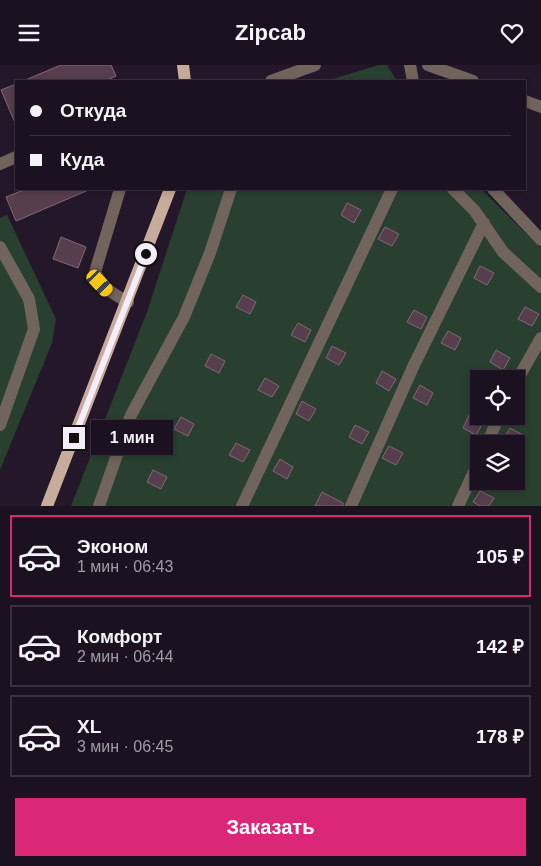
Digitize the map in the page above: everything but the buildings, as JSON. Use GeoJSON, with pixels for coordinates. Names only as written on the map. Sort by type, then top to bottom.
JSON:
{"type":"FeatureCollection","features":[{"type":"Feature","properties":{"kind":"main road"},"geometry":{"type":"LineString","coordinates":[[183,65],[185,80]]}},
{"type":"Feature","properties":{"kind":"main road"},"geometry":{"type":"LineString","coordinates":[[47,506],[128,303],[170,190]]}},
{"type":"Feature","properties":{"kind":"street"},"geometry":{"type":"LineString","coordinates":[[274,80],[315,65]]}},
{"type":"Feature","properties":{"kind":"street"},"geometry":{"type":"LineString","coordinates":[[410,65],[413,80]]}},
{"type":"Feature","properties":{"kind":"street"},"geometry":{"type":"LineString","coordinates":[[428,65],[470,80]]}},
{"type":"Feature","properties":{"kind":"street"},"geometry":{"type":"LineString","coordinates":[[526,101],[541,107]]}},
{"type":"Feature","properties":{"kind":"street"},"geometry":{"type":"LineString","coordinates":[[0,164],[15,157]]}},
{"type":"Feature","properties":{"kind":"street"},"geometry":{"type":"LineString","coordinates":[[120,190],[95,272],[100,283],[109,292],[128,303]]}},
{"type":"Feature","properties":{"kind":"street"},"geometry":{"type":"LineString","coordinates":[[99,506],[131,415],[184,317],[210,253],[231,190]]}},
{"type":"Feature","properties":{"kind":"street"},"geometry":{"type":"LineString","coordinates":[[242,506],[392,190]]}},
{"type":"Feature","properties":{"kind":"street"},"geometry":{"type":"LineString","coordinates":[[454,190],[474,210],[503,252],[541,287]]}},
{"type":"Feature","properties":{"kind":"street"},"geometry":{"type":"LineString","coordinates":[[494,190],[541,240]]}},
{"type":"Feature","properties":{"kind":"street"},"geometry":{"type":"LineString","coordinates":[[351,506],[414,367],[484,223]]}},
{"type":"Feature","properties":{"kind":"street"},"geometry":{"type":"LineString","coordinates":[[0,247],[29,299],[34,329],[0,425]]}},
{"type":"Feature","properties":{"kind":"street"},"geometry":{"type":"LineString","coordinates":[[523,370],[541,338]]}},
{"type":"Feature","properties":{"kind":"street"},"geometry":{"type":"LineString","coordinates":[[458,506],[470,480]]}},
{"type":"Feature","properties":{"kind":"green space"},"geometry":{"type":"Polygon","coordinates":[[[379,65],[387,65],[396,80],[329,80],[379,65]]]}},
{"type":"Feature","properties":{"kind":"green space"},"geometry":{"type":"Polygon","coordinates":[[[187,190],[482,190],[541,248],[541,506],[71,506],[147,312],[187,190]]]}},
{"type":"Feature","properties":{"kind":"green space"},"geometry":{"type":"Polygon","coordinates":[[[7,215],[56,319],[52,343],[0,470],[0,218],[7,215]]]}},
{"type":"Feature","properties":{"kind":"route"},"geometry":{"type":"LineString","coordinates":[[74,438],[146,254]]}}]}
